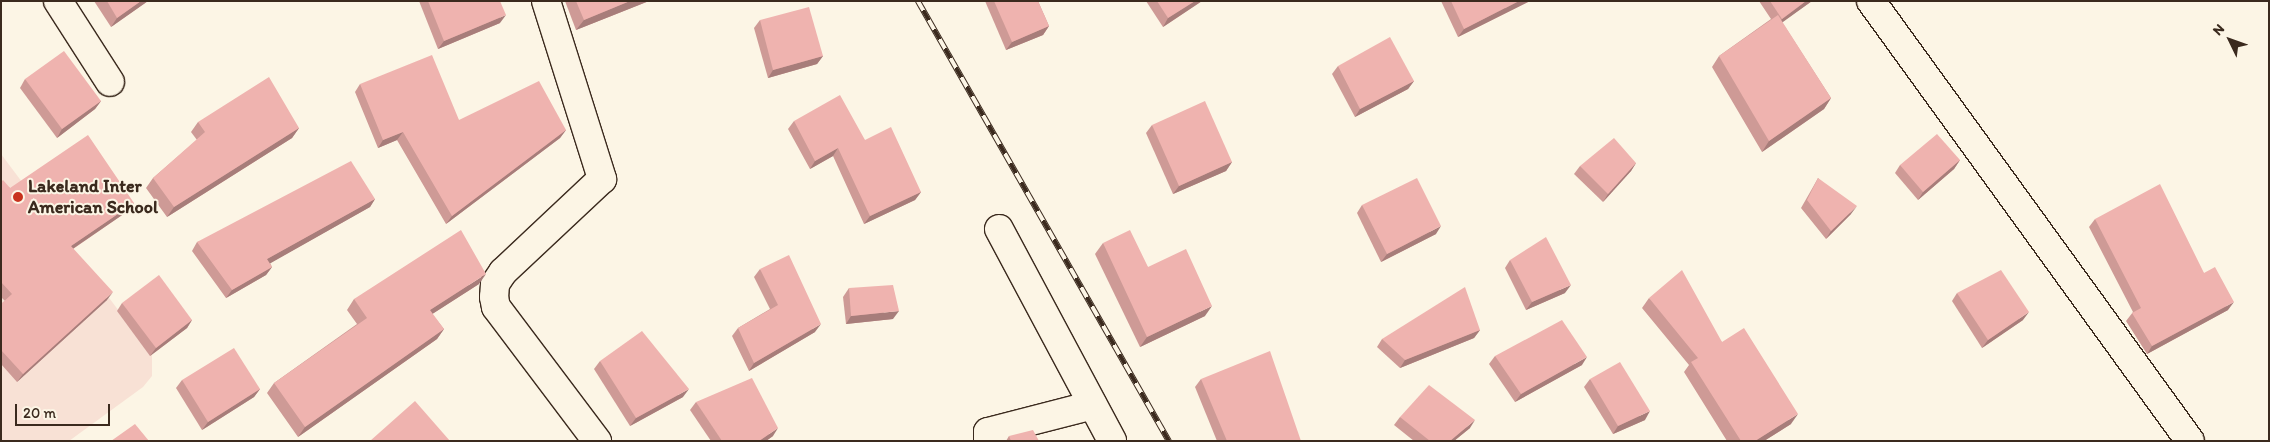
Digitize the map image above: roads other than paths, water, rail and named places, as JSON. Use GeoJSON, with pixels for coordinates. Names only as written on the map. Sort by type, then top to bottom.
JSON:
{"type":"FeatureCollection","features":[{"type":"Feature","properties":{"kind":"street"},"geometry":{"type":"LineString","coordinates":[[58,1],[110,82]]}},
{"type":"Feature","properties":{"kind":"street"},"geometry":{"type":"LineString","coordinates":[[546,1],[602,179],[503,272],[494,284],[494,297],[496,308],[597,441]]}},
{"type":"Feature","properties":{"kind":"street"},"geometry":{"type":"LineString","coordinates":[[1871,1],[2190,441]]}},
{"type":"Feature","properties":{"kind":"street"},"geometry":{"type":"LineString","coordinates":[[999,229],[1112,441]]}},
{"type":"Feature","properties":{"kind":"street"},"geometry":{"type":"LineString","coordinates":[[988,441],[988,432],[1092,404]]}},
{"type":"Feature","properties":{"kind":"railway"},"geometry":{"type":"LineString","coordinates":[[918,1],[1169,441]]}},
{"type":"Feature","properties":{"kind":"place","name":"Lakeland Inter American School"},"geometry":{"type":"Point","coordinates":[18,197]}}]}
